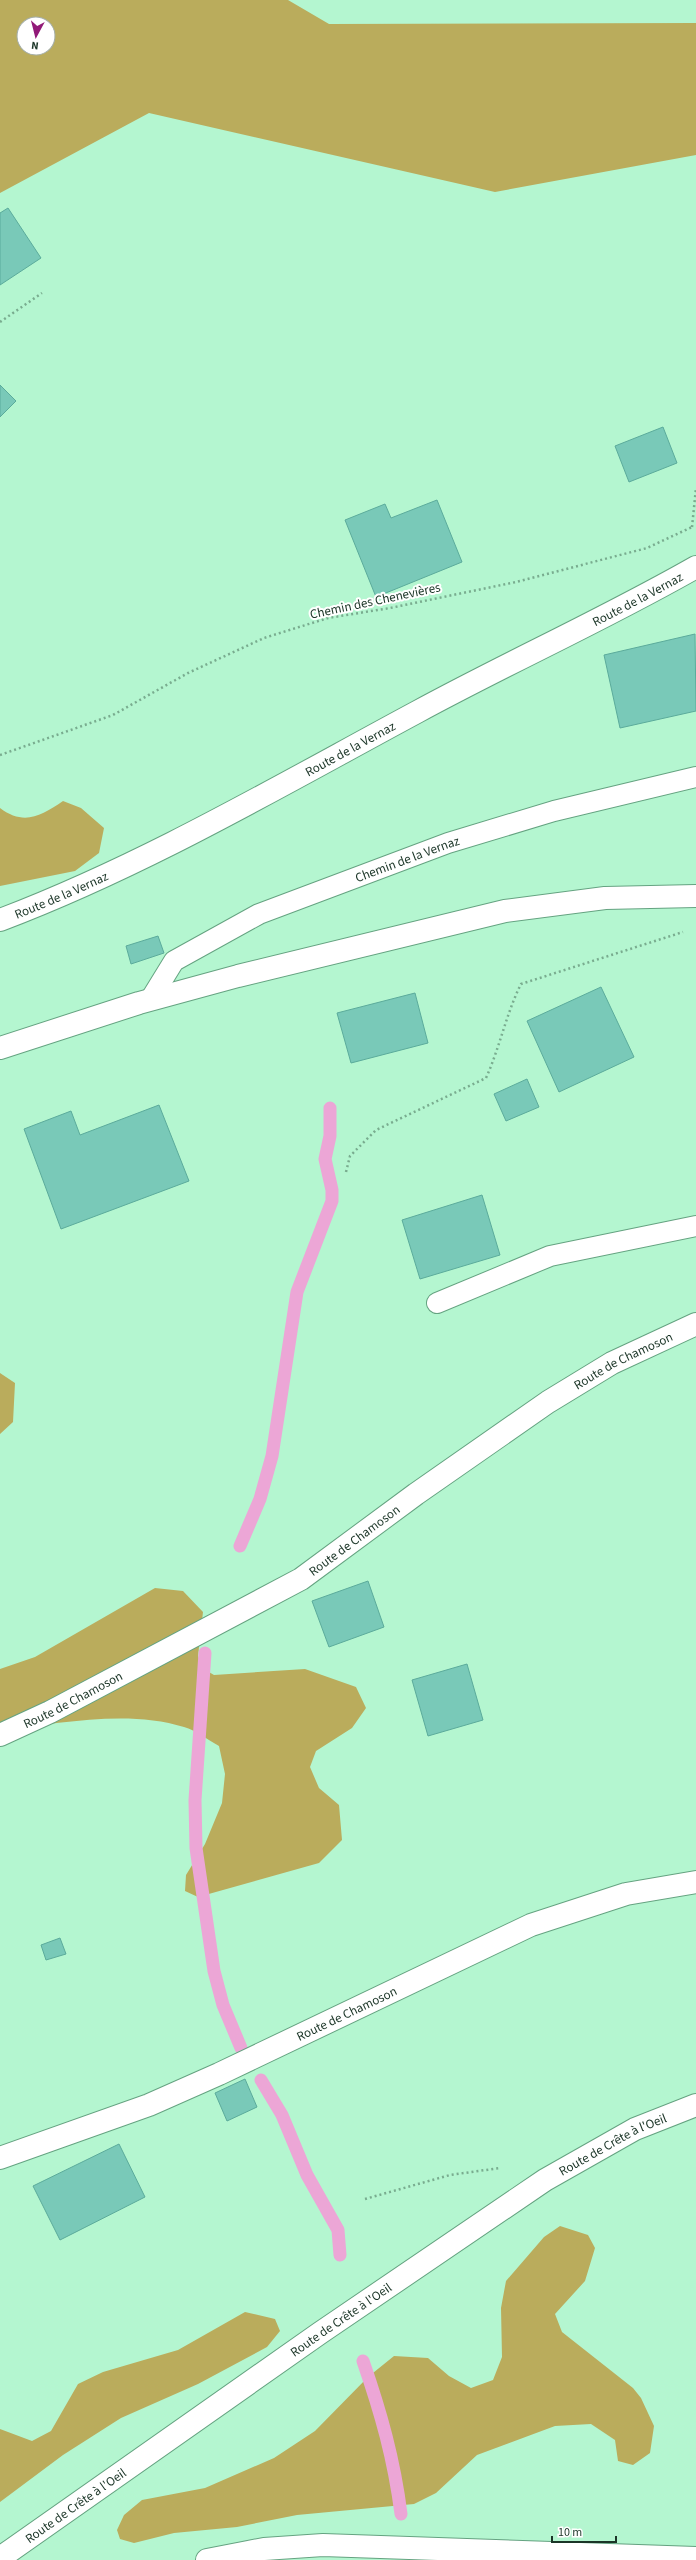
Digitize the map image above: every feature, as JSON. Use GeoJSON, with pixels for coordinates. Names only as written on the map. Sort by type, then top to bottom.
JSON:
{"type":"FeatureCollection","features":[{"type":"Feature","properties":{"kind":"street","name":"Route de la Vernaz"},"geometry":{"type":"LineString","coordinates":[[0,920],[57,899],[202,828],[423,709],[695,569]]}},
{"type":"Feature","properties":{"kind":"street"},"geometry":{"type":"LineString","coordinates":[[0,1048],[150,1000],[297,960],[505,911],[605,898],[696,896]]}},
{"type":"Feature","properties":{"kind":"street","name":"Route de Chamoson"},"geometry":{"type":"LineString","coordinates":[[0,1735],[50,1712],[301,1579],[416,1494],[548,1402],[612,1362],[696,1324]]}},
{"type":"Feature","properties":{"kind":"street","name":"Route de Chamoson"},"geometry":{"type":"LineString","coordinates":[[0,2158],[149,2105],[212,2077],[531,1926],[626,1894],[696,1882]]}},
{"type":"Feature","properties":{"kind":"street","name":"Route de Crête à l'Oeil"},"geometry":{"type":"LineString","coordinates":[[0,2558],[313,2337],[545,2180],[635,2129],[696,2105]]}},
{"type":"Feature","properties":{"kind":"street"},"geometry":{"type":"LineString","coordinates":[[207,2560],[264,2549],[323,2545],[696,2558]]}},
{"type":"Feature","properties":{"kind":"lane","name":"Chemin de la Vernaz"},"geometry":{"type":"LineString","coordinates":[[150,1000],[174,961],[259,914],[448,843],[554,811],[696,776]]}},
{"type":"Feature","properties":{"kind":"lane"},"geometry":{"type":"LineString","coordinates":[[437,1303],[550,1256],[696,1226]]}},
{"type":"Feature","properties":{"kind":"path"},"geometry":{"type":"LineString","coordinates":[[0,322],[42,293]]}},
{"type":"Feature","properties":{"kind":"path"},"geometry":{"type":"LineString","coordinates":[[694,531],[692,527],[696,488]]}},
{"type":"Feature","properties":{"kind":"path","name":"Chemin des Chenevières"},"geometry":{"type":"LineString","coordinates":[[0,755],[113,715],[188,673],[264,638],[328,618],[516,582],[647,548],[692,527]]}},
{"type":"Feature","properties":{"kind":"path"},"geometry":{"type":"LineString","coordinates":[[346,1172],[350,1156],[376,1130],[486,1078],[496,1055],[509,1008],[521,984],[667,939],[689,930]]}},
{"type":"Feature","properties":{"kind":"path"},"geometry":{"type":"LineString","coordinates":[[365,2200],[450,2175],[517,2166],[545,2180]]}},
{"type":"Feature","properties":{"kind":"shaded area"},"geometry":{"type":"Polygon","coordinates":[[[0,0],[288,0],[329,24],[696,23],[696,155],[495,192],[149,113],[0,193],[0,0]]]}},
{"type":"Feature","properties":{"kind":"shaded area"},"geometry":{"type":"Polygon","coordinates":[[[63,801],[81,808],[104,828],[99,853],[75,871],[0,886],[0,808],[17,817],[25,818],[40,815],[63,801]]]}},
{"type":"Feature","properties":{"kind":"shaded area"},"geometry":{"type":"Polygon","coordinates":[[[0,1373],[15,1383],[13,1422],[0,1434],[0,1373]]]}},
{"type":"Feature","properties":{"kind":"shaded area"},"geometry":{"type":"Polygon","coordinates":[[[155,1588],[183,1591],[203,1612],[198,1656],[202,1668],[214,1675],[305,1669],[356,1687],[366,1708],[352,1728],[316,1751],[310,1767],[319,1788],[339,1805],[342,1840],[319,1863],[198,1897],[185,1891],[186,1875],[205,1844],[222,1803],[225,1774],[219,1746],[188,1728],[162,1722],[139,1719],[116,1718],[0,1730],[0,1669],[35,1657],[155,1588]]]}},
{"type":"Feature","properties":{"kind":"shaded area"},"geometry":{"type":"Polygon","coordinates":[[[560,2226],[588,2235],[595,2248],[585,2281],[555,2314],[562,2332],[633,2388],[641,2398],[654,2426],[650,2453],[633,2465],[618,2461],[615,2440],[591,2424],[555,2426],[477,2455],[436,2493],[414,2504],[297,2515],[237,2527],[174,2533],[134,2543],[120,2539],[117,2530],[124,2515],[142,2500],[205,2488],[274,2458],[315,2431],[368,2377],[394,2356],[428,2358],[449,2376],[471,2388],[493,2380],[502,2357],[501,2308],[506,2281],[544,2237],[560,2226]]]}},
{"type":"Feature","properties":{"kind":"shaded area"},"geometry":{"type":"Polygon","coordinates":[[[245,2312],[275,2319],[280,2331],[267,2347],[198,2384],[121,2418],[63,2455],[0,2502],[0,2429],[32,2441],[51,2431],[78,2384],[103,2372],[178,2350],[245,2312]]]}},
{"type":"Feature","properties":{"kind":"building"},"geometry":{"type":"Polygon","coordinates":[[[8,208],[41,258],[0,285],[0,213],[8,208]]]}},
{"type":"Feature","properties":{"kind":"building"},"geometry":{"type":"Polygon","coordinates":[[[0,385],[16,401],[0,417],[0,385]]]}},
{"type":"Feature","properties":{"kind":"building"},"geometry":{"type":"Polygon","coordinates":[[[663,427],[677,463],[629,482],[615,446],[663,427]]]}},
{"type":"Feature","properties":{"kind":"building"},"geometry":{"type":"Polygon","coordinates":[[[437,500],[462,562],[376,597],[345,520],[385,504],[391,518],[437,500]]]}},
{"type":"Feature","properties":{"kind":"building"},"geometry":{"type":"Polygon","coordinates":[[[695,634],[696,711],[620,728],[604,655],[695,634]]]}},
{"type":"Feature","properties":{"kind":"building"},"geometry":{"type":"Polygon","coordinates":[[[158,936],[164,953],[131,964],[126,946],[158,936]]]}},
{"type":"Feature","properties":{"kind":"building"},"geometry":{"type":"Polygon","coordinates":[[[601,987],[634,1057],[559,1092],[527,1021],[601,987]]]}},
{"type":"Feature","properties":{"kind":"building"},"geometry":{"type":"Polygon","coordinates":[[[415,993],[428,1043],[351,1063],[337,1013],[415,993]]]}},
{"type":"Feature","properties":{"kind":"building"},"geometry":{"type":"Polygon","coordinates":[[[527,1079],[539,1107],[506,1121],[494,1094],[527,1079]]]}},
{"type":"Feature","properties":{"kind":"building"},"geometry":{"type":"Polygon","coordinates":[[[159,1105],[189,1181],[61,1229],[24,1129],[71,1111],[80,1135],[159,1105]]]}},
{"type":"Feature","properties":{"kind":"building"},"geometry":{"type":"Polygon","coordinates":[[[482,1195],[500,1255],[420,1279],[402,1220],[482,1195]]]}},
{"type":"Feature","properties":{"kind":"building"},"geometry":{"type":"Polygon","coordinates":[[[368,1581],[384,1627],[329,1647],[312,1601],[368,1581]]]}},
{"type":"Feature","properties":{"kind":"building"},"geometry":{"type":"Polygon","coordinates":[[[467,1664],[483,1720],[428,1736],[412,1680],[467,1664]]]}},
{"type":"Feature","properties":{"kind":"building"},"geometry":{"type":"Polygon","coordinates":[[[60,1938],[66,1954],[46,1960],[41,1945],[60,1938]]]}},
{"type":"Feature","properties":{"kind":"building"},"geometry":{"type":"Polygon","coordinates":[[[245,2079],[257,2107],[227,2121],[215,2093],[245,2079]]]}},
{"type":"Feature","properties":{"kind":"building"},"geometry":{"type":"Polygon","coordinates":[[[119,2144],[145,2197],[60,2240],[33,2186],[119,2144]]]}},
{"type":"Feature","properties":{"kind":"waterway"},"geometry":{"type":"LineString","coordinates":[[240,1546],[260,1499],[272,1456],[297,1292],[332,1201],[332,1190],[325,1159],[330,1136],[330,1108]]}},
{"type":"Feature","properties":{"kind":"waterway"},"geometry":{"type":"LineString","coordinates":[[205,1653],[195,1800],[196,1848],[214,1971],[223,2005],[241,2048]]}},
{"type":"Feature","properties":{"kind":"waterway"},"geometry":{"type":"LineString","coordinates":[[261,2080],[282,2115],[307,2175],[338,2230],[340,2255]]}},
{"type":"Feature","properties":{"kind":"waterway"},"geometry":{"type":"LineString","coordinates":[[363,2361],[376,2399],[386,2436],[395,2474],[401,2514]]}}]}
